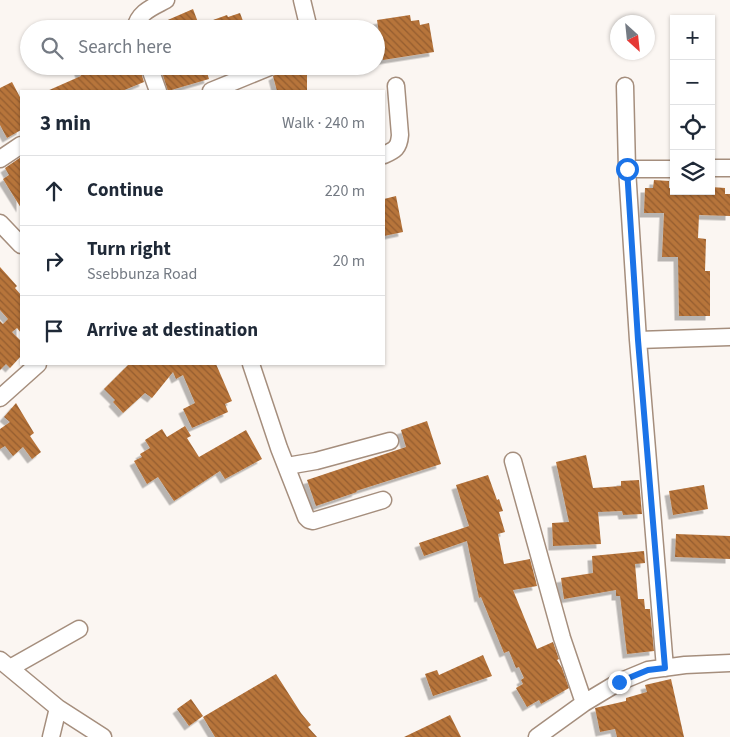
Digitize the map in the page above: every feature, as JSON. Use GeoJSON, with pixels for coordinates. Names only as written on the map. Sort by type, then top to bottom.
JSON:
{"type":"FeatureCollection","features":[{"type":"Feature","properties":{"kind":"street"},"geometry":{"type":"LineString","coordinates":[[138,20],[144,12],[166,0]]}},
{"type":"Feature","properties":{"kind":"street"},"geometry":{"type":"LineString","coordinates":[[302,0],[307,20]]}},
{"type":"Feature","properties":{"kind":"street"},"geometry":{"type":"LineString","coordinates":[[152,75],[158,90]]}},
{"type":"Feature","properties":{"kind":"street"},"geometry":{"type":"LineString","coordinates":[[213,90],[250,75]]}},
{"type":"Feature","properties":{"kind":"street"},"geometry":{"type":"LineString","coordinates":[[385,154],[397,147],[400,142],[396,86]]}},
{"type":"Feature","properties":{"kind":"street"},"geometry":{"type":"LineString","coordinates":[[625,86],[627,169],[638,340],[665,668]]}},
{"type":"Feature","properties":{"kind":"street"},"geometry":{"type":"LineString","coordinates":[[0,159],[20,146]]}},
{"type":"Feature","properties":{"kind":"street"},"geometry":{"type":"LineString","coordinates":[[715,168],[730,168]]}},
{"type":"Feature","properties":{"kind":"street"},"geometry":{"type":"LineString","coordinates":[[627,169],[670,169]]}},
{"type":"Feature","properties":{"kind":"street"},"geometry":{"type":"LineString","coordinates":[[0,223],[20,244]]}},
{"type":"Feature","properties":{"kind":"street"},"geometry":{"type":"LineString","coordinates":[[638,340],[730,337]]}},
{"type":"Feature","properties":{"kind":"street"},"geometry":{"type":"LineString","coordinates":[[0,398],[37,365]]}},
{"type":"Feature","properties":{"kind":"street"},"geometry":{"type":"LineString","coordinates":[[251,365],[306,517],[313,521],[383,500]]}},
{"type":"Feature","properties":{"kind":"street"},"geometry":{"type":"LineString","coordinates":[[287,466],[316,461],[390,441]]}},
{"type":"Feature","properties":{"kind":"street"},"geometry":{"type":"LineString","coordinates":[[513,461],[562,638],[584,703]]}},
{"type":"Feature","properties":{"kind":"street"},"geometry":{"type":"LineString","coordinates":[[79,629],[5,664],[58,708],[103,737]]}},
{"type":"Feature","properties":{"kind":"street"},"geometry":{"type":"LineString","coordinates":[[537,737],[584,703],[619,682],[648,670],[685,665],[730,663]]}},
{"type":"Feature","properties":{"kind":"street"},"geometry":{"type":"LineString","coordinates":[[51,737],[58,708]]}},
{"type":"Feature","properties":{"kind":"building"},"geometry":{"type":"Polygon","coordinates":[[[193,9],[197,20],[168,20],[193,9]]]}},
{"type":"Feature","properties":{"kind":"building"},"geometry":{"type":"Polygon","coordinates":[[[240,13],[243,20],[213,20],[227,15],[228,17],[240,13]]]}},
{"type":"Feature","properties":{"kind":"building"},"geometry":{"type":"Polygon","coordinates":[[[410,15],[411,21],[419,20],[420,25],[429,23],[434,52],[385,60],[385,20],[377,20],[410,15]]]}},
{"type":"Feature","properties":{"kind":"building"},"geometry":{"type":"Polygon","coordinates":[[[142,75],[144,82],[124,90],[49,90],[81,76],[142,75]]]}},
{"type":"Feature","properties":{"kind":"building"},"geometry":{"type":"Polygon","coordinates":[[[163,75],[208,75],[209,79],[168,90],[163,75]]]}},
{"type":"Feature","properties":{"kind":"building"},"geometry":{"type":"Polygon","coordinates":[[[307,75],[307,90],[277,90],[273,76],[307,75]]]}},
{"type":"Feature","properties":{"kind":"building"},"geometry":{"type":"Polygon","coordinates":[[[12,82],[20,97],[20,131],[7,138],[0,125],[0,88],[12,82]]]}},
{"type":"Feature","properties":{"kind":"building"},"geometry":{"type":"Polygon","coordinates":[[[20,158],[20,206],[3,179],[9,175],[5,168],[20,158]]]}},
{"type":"Feature","properties":{"kind":"building"},"geometry":{"type":"Polygon","coordinates":[[[654,180],[669,181],[670,195],[715,195],[715,187],[725,188],[725,194],[730,194],[730,216],[699,215],[698,238],[706,239],[705,271],[710,271],[710,316],[679,316],[678,257],[662,257],[664,213],[644,213],[645,188],[653,188],[654,180]]]}},
{"type":"Feature","properties":{"kind":"building"},"geometry":{"type":"Polygon","coordinates":[[[396,196],[403,232],[385,236],[385,199],[396,196]]]}},
{"type":"Feature","properties":{"kind":"building"},"geometry":{"type":"Polygon","coordinates":[[[0,267],[17,286],[15,288],[20,294],[20,332],[17,328],[12,332],[20,340],[20,357],[10,368],[6,364],[0,370],[0,321],[3,324],[8,319],[0,310],[0,267]]]}},
{"type":"Feature","properties":{"kind":"building"},"geometry":{"type":"Polygon","coordinates":[[[128,365],[216,365],[232,401],[225,404],[228,412],[192,428],[183,409],[195,403],[183,375],[176,379],[173,372],[152,398],[145,393],[123,413],[113,402],[115,400],[104,389],[128,365]]]}},
{"type":"Feature","properties":{"kind":"building"},"geometry":{"type":"Polygon","coordinates":[[[16,403],[34,433],[30,436],[41,452],[32,459],[23,447],[13,456],[5,446],[0,449],[0,429],[10,422],[4,417],[16,403]]]}},
{"type":"Feature","properties":{"kind":"building"},"geometry":{"type":"Polygon","coordinates":[[[427,421],[441,464],[316,506],[307,480],[406,447],[401,430],[427,421]]]}},
{"type":"Feature","properties":{"kind":"building"},"geometry":{"type":"Polygon","coordinates":[[[185,426],[191,436],[187,438],[199,457],[246,430],[262,459],[225,479],[220,471],[174,501],[158,477],[147,484],[134,461],[142,457],[140,454],[150,448],[145,440],[162,429],[167,437],[185,426]]]}},
{"type":"Feature","properties":{"kind":"building"},"geometry":{"type":"Polygon","coordinates":[[[586,455],[593,488],[621,486],[621,481],[639,480],[642,514],[623,515],[622,511],[598,512],[601,544],[553,546],[552,523],[569,522],[556,462],[586,455]]]}},
{"type":"Feature","properties":{"kind":"building"},"geometry":{"type":"Polygon","coordinates":[[[488,475],[503,511],[499,512],[505,532],[498,534],[504,564],[530,559],[537,586],[513,590],[537,649],[553,642],[559,659],[557,660],[569,688],[541,704],[539,700],[527,707],[516,688],[523,684],[521,680],[524,678],[519,667],[516,668],[509,651],[504,653],[481,597],[479,598],[467,541],[424,556],[419,543],[469,526],[456,485],[488,475]]]}},
{"type":"Feature","properties":{"kind":"building"},"geometry":{"type":"Polygon","coordinates":[[[704,485],[708,509],[673,515],[669,491],[704,485]]]}},
{"type":"Feature","properties":{"kind":"building"},"geometry":{"type":"Polygon","coordinates":[[[676,534],[730,536],[730,559],[675,557],[676,534]]]}},
{"type":"Feature","properties":{"kind":"building"},"geometry":{"type":"Polygon","coordinates":[[[644,551],[645,563],[635,564],[638,599],[644,599],[645,609],[650,609],[654,651],[627,654],[620,596],[616,596],[616,590],[564,599],[561,578],[593,573],[592,556],[644,551]]]}},
{"type":"Feature","properties":{"kind":"building"},"geometry":{"type":"Polygon","coordinates":[[[483,655],[492,676],[433,696],[425,674],[437,670],[439,675],[483,655]]]}},
{"type":"Feature","properties":{"kind":"building"},"geometry":{"type":"Polygon","coordinates":[[[276,674],[311,725],[308,727],[317,737],[215,737],[203,717],[276,674]]]}},
{"type":"Feature","properties":{"kind":"building"},"geometry":{"type":"Polygon","coordinates":[[[671,679],[684,737],[617,737],[615,729],[600,732],[595,708],[626,701],[626,698],[647,692],[645,685],[671,679]]]}},
{"type":"Feature","properties":{"kind":"building"},"geometry":{"type":"Polygon","coordinates":[[[191,699],[203,716],[189,726],[177,709],[191,699]]]}},
{"type":"Feature","properties":{"kind":"building"},"geometry":{"type":"Polygon","coordinates":[[[450,715],[461,737],[404,737],[450,715]]]}},
{"type":"Feature","properties":{"kind":"route"},"geometry":{"type":"LineString","coordinates":[[619,682],[648,670],[665,668],[638,340],[627,169]]}}]}
